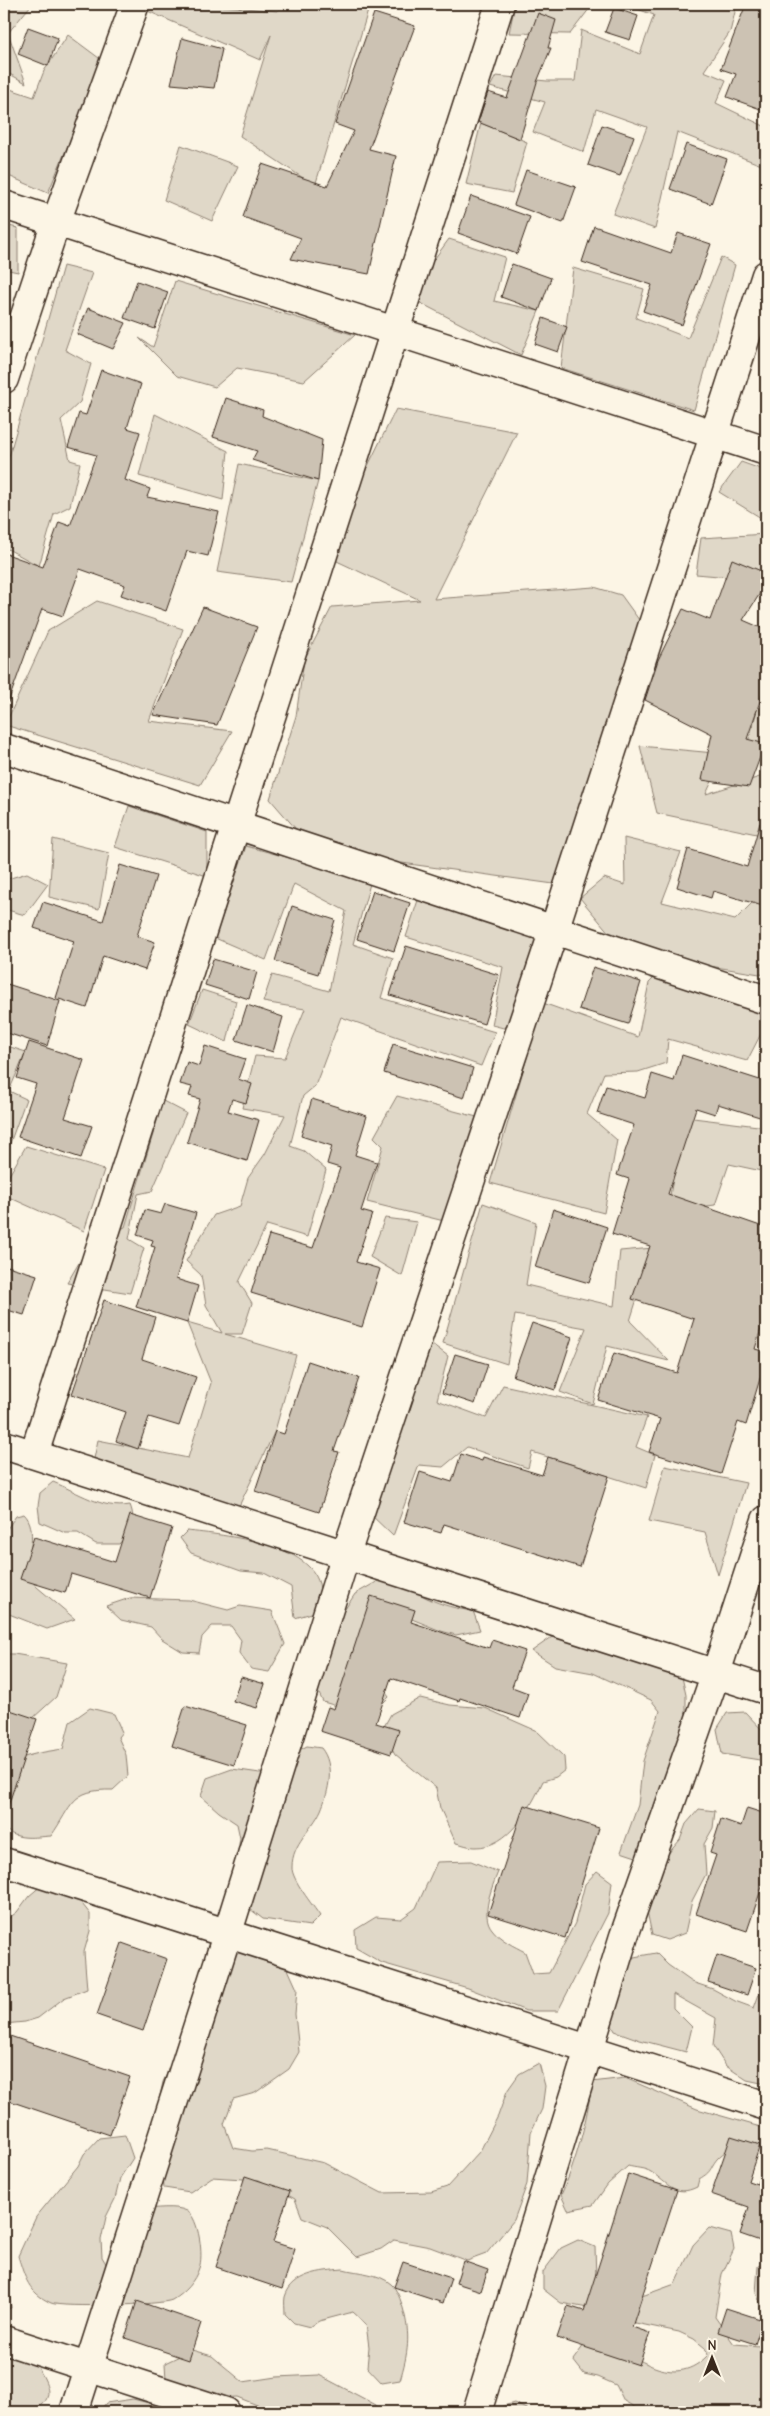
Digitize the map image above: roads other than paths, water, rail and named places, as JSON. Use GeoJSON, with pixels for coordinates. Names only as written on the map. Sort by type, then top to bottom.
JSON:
{"type":"FeatureCollection","features":[{"type":"Feature","properties":{"kind":"street"},"geometry":{"type":"LineString","coordinates":[[4,379],[56,222],[135,4]]}},
{"type":"Feature","properties":{"kind":"street"},"geometry":{"type":"LineString","coordinates":[[34,1454],[500,4]]}},
{"type":"Feature","properties":{"kind":"street"},"geometry":{"type":"LineString","coordinates":[[4,205],[766,451]]}},
{"type":"Feature","properties":{"kind":"street"},"geometry":{"type":"LineString","coordinates":[[74,2412],[228,1935],[346,1554],[554,930],[766,275]]}},
{"type":"Feature","properties":{"kind":"street"},"geometry":{"type":"LineString","coordinates":[[4,748],[766,1000]]}},
{"type":"Feature","properties":{"kind":"street"},"geometry":{"type":"LineString","coordinates":[[4,1445],[766,1690]]}},
{"type":"Feature","properties":{"kind":"street"},"geometry":{"type":"LineString","coordinates":[[477,2412],[624,1936],[716,1673],[766,1520]]}},
{"type":"Feature","properties":{"kind":"street"},"geometry":{"type":"LineString","coordinates":[[4,1862],[766,2106]]}},
{"type":"Feature","properties":{"kind":"street"},"geometry":{"type":"LineString","coordinates":[[4,2340],[226,2412]]}}]}
